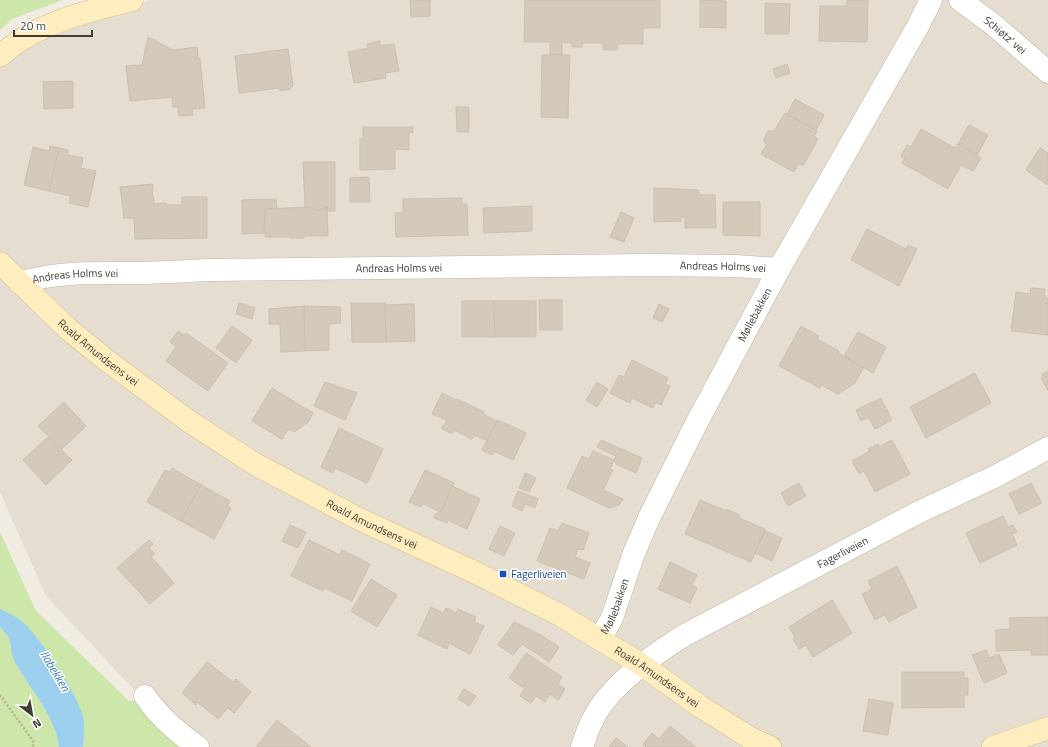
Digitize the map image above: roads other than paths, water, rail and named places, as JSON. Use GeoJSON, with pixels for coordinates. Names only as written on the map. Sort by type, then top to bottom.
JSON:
{"type":"FeatureCollection","features":[{"type":"Feature","properties":{"kind":"street"},"geometry":{"type":"LineString","coordinates":[[0,56],[12,45],[44,28],[95,10],[132,0]]}},
{"type":"Feature","properties":{"kind":"street","name":"Møllebakken"},"geometry":{"type":"LineString","coordinates":[[600,639],[612,618],[634,553],[649,518],[695,426],[779,269],[918,26],[931,0]]}},
{"type":"Feature","properties":{"kind":"street","name":"Schiøtz' vei"},"geometry":{"type":"LineString","coordinates":[[960,0],[995,26],[1048,72]]}},
{"type":"Feature","properties":{"kind":"street","name":"Roald Amundsens vei"},"geometry":{"type":"LineString","coordinates":[[0,263],[68,329],[190,422],[255,464],[359,518],[560,615],[642,665],[701,708],[752,739],[770,747]]}},
{"type":"Feature","properties":{"kind":"street","name":"Andreas Holms vei"},"geometry":{"type":"LineString","coordinates":[[20,283],[48,276],[216,270],[649,265],[736,266],[779,269]]}},
{"type":"Feature","properties":{"kind":"street","name":"Fagerliveien"},"geometry":{"type":"LineString","coordinates":[[642,665],[683,636],[919,512],[996,476],[1048,448]]}},
{"type":"Feature","properties":{"kind":"street"},"geometry":{"type":"LineString","coordinates":[[582,747],[592,720],[605,700],[626,678],[642,665]]}},
{"type":"Feature","properties":{"kind":"street"},"geometry":{"type":"LineString","coordinates":[[145,696],[153,708],[176,731],[198,747]]}},
{"type":"Feature","properties":{"kind":"street"},"geometry":{"type":"LineString","coordinates":[[993,747],[1048,728]]}},
{"type":"Feature","properties":{"kind":"water","name":"Ilabekken"},"geometry":{"type":"Polygon","coordinates":[[[0,609],[15,616],[28,627],[51,657],[67,682],[83,716],[83,747],[59,747],[57,735],[47,713],[14,660],[7,634],[0,627],[0,609]]]}},
{"type":"Feature","properties":{"kind":"place","name":"Fagerliveien"},"geometry":{"type":"Point","coordinates":[503,574]}}]}
